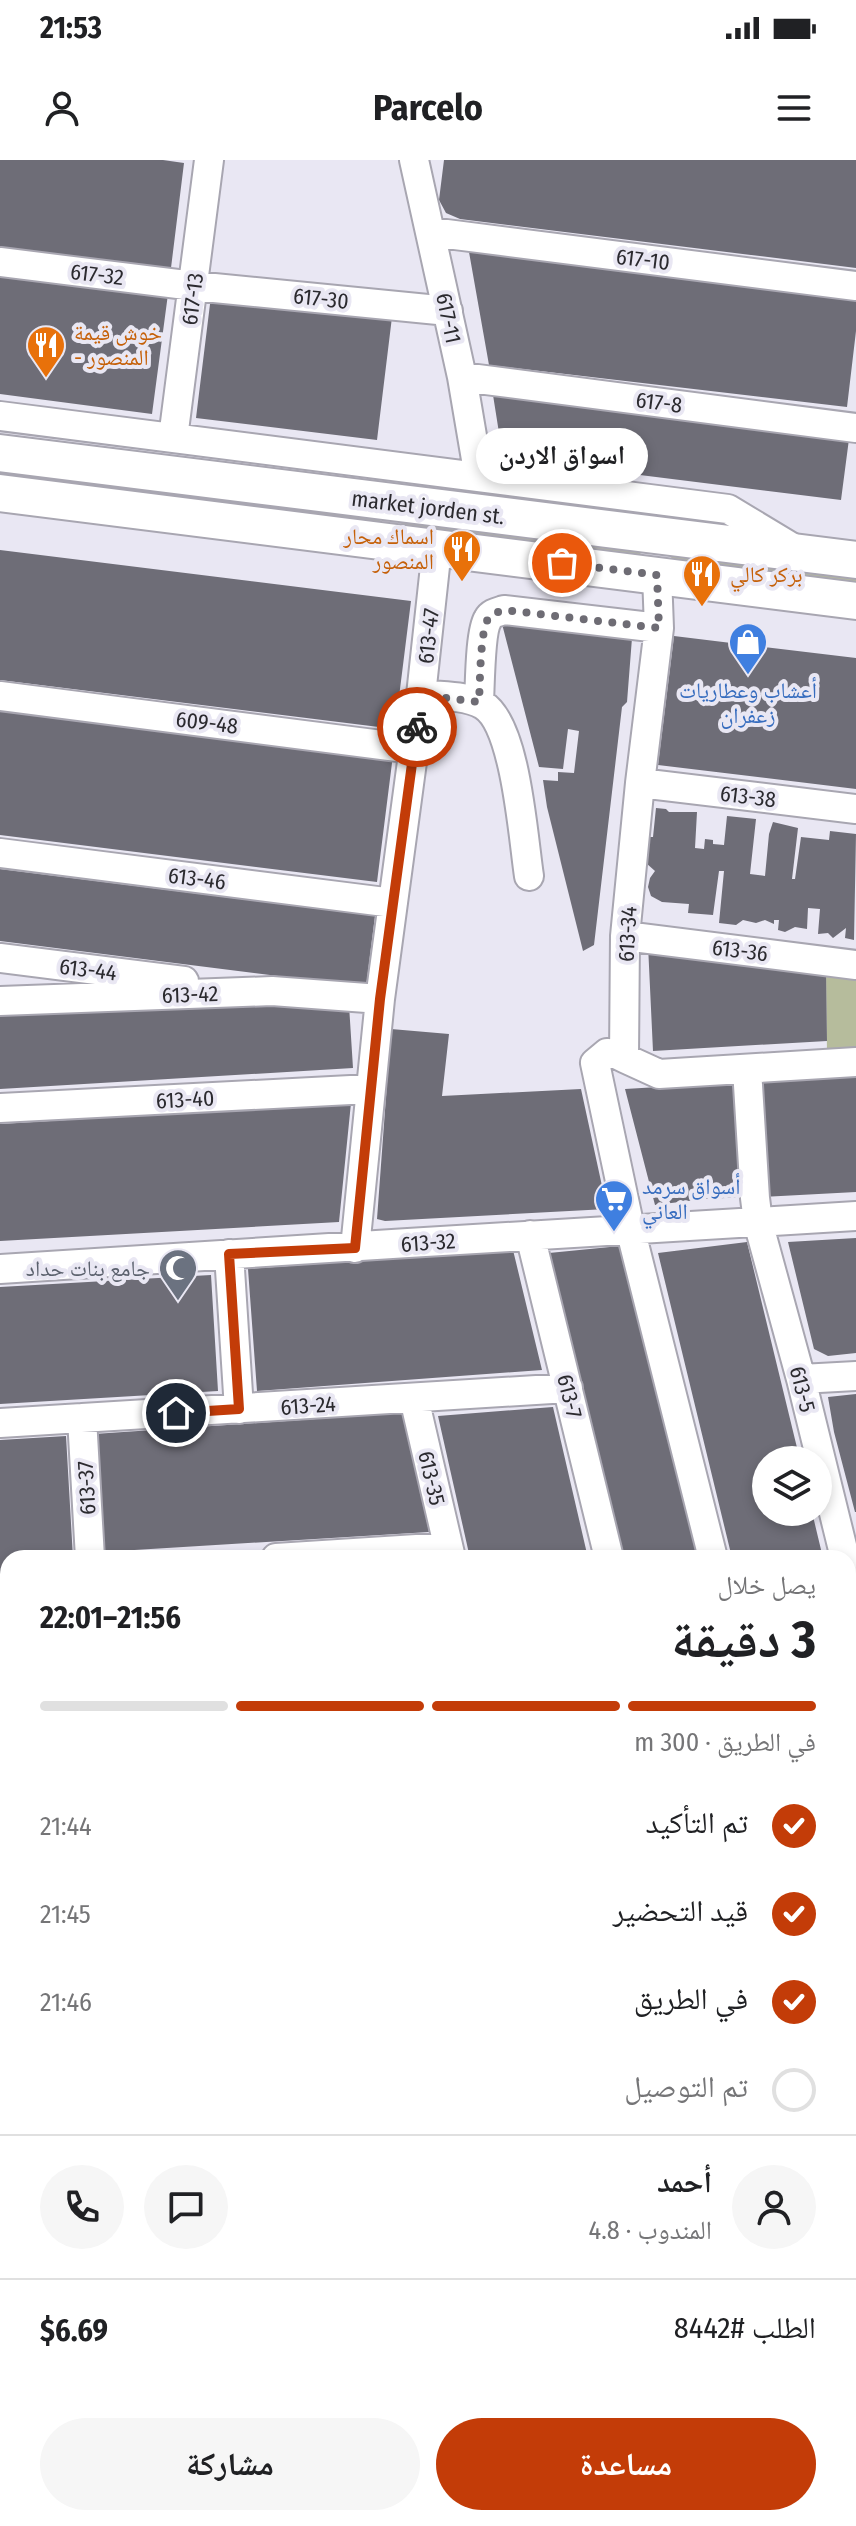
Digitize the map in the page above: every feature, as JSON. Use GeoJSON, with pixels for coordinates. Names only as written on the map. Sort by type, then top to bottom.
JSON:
{"type":"FeatureCollection","features":[{"type":"Feature","properties":{"kind":"main road","name":"market jorden st."},"geometry":{"type":"LineString","coordinates":[[0,453],[856,560]]}},
{"type":"Feature","properties":{"kind":"main road","name":"market jorden st."},"geometry":{"type":"LineString","coordinates":[[0,493],[856,601]]}},
{"type":"Feature","properties":{"kind":"main road"},"geometry":{"type":"LineString","coordinates":[[657,575],[659,536]]}},
{"type":"Feature","properties":{"kind":"street","name":"617-13"},"geometry":{"type":"LineString","coordinates":[[173,438],[209,160]]}},
{"type":"Feature","properties":{"kind":"street","name":"617-11"},"geometry":{"type":"LineString","coordinates":[[414,160],[462,377],[479,477]]}},
{"type":"Feature","properties":{"kind":"street","name":"617-10"},"geometry":{"type":"LineString","coordinates":[[431,232],[856,286]]}},
{"type":"Feature","properties":{"kind":"street","name":"617-32"},"geometry":{"type":"LineString","coordinates":[[0,262],[194,286]]}},
{"type":"Feature","properties":{"kind":"street","name":"617-30"},"geometry":{"type":"LineString","coordinates":[[194,286],[448,311]]}},
{"type":"Feature","properties":{"kind":"street","name":"617-8"},"geometry":{"type":"LineString","coordinates":[[462,377],[856,428]]}},
{"type":"Feature","properties":{"kind":"street"},"geometry":{"type":"LineString","coordinates":[[0,416],[728,509],[800,552]]}},
{"type":"Feature","properties":{"kind":"street","name":"613-47"},"geometry":{"type":"LineString","coordinates":[[355,1248],[380,999],[421,695],[437,548]]}},
{"type":"Feature","properties":{"kind":"street","name":"613-34"},"geometry":{"type":"LineString","coordinates":[[624,1058],[625,936],[659,628],[657,575]]}},
{"type":"Feature","properties":{"kind":"street"},"geometry":{"type":"LineString","coordinates":[[479,702],[484,631],[487,620],[494,613],[504,610],[659,628]]}},
{"type":"Feature","properties":{"kind":"street"},"geometry":{"type":"LineString","coordinates":[[421,695],[479,702],[492,711],[502,728],[522,807],[529,876]]}},
{"type":"Feature","properties":{"kind":"street","name":"609-48"},"geometry":{"type":"LineString","coordinates":[[0,696],[413,749]]}},
{"type":"Feature","properties":{"kind":"street","name":"613-38"},"geometry":{"type":"LineString","coordinates":[[640,783],[856,809]]}},
{"type":"Feature","properties":{"kind":"street","name":"613-46"},"geometry":{"type":"LineString","coordinates":[[0,853],[393,903]]}},
{"type":"Feature","properties":{"kind":"street","name":"613-36"},"geometry":{"type":"LineString","coordinates":[[625,936],[856,965]]}},
{"type":"Feature","properties":{"kind":"street","name":"613-44"},"geometry":{"type":"LineString","coordinates":[[0,958],[272,991]]}},
{"type":"Feature","properties":{"kind":"street","name":"613-42"},"geometry":{"type":"LineString","coordinates":[[0,1001],[272,991],[380,999]]}},
{"type":"Feature","properties":{"kind":"street"},"geometry":{"type":"LineString","coordinates":[[711,1550],[630,1228],[595,1063],[607,1053],[616,1054],[659,1074],[856,1062]]}},
{"type":"Feature","properties":{"kind":"street","name":"613-5"},"geometry":{"type":"LineString","coordinates":[[747,1069],[758,1222],[843,1550]]}},
{"type":"Feature","properties":{"kind":"street","name":"613-40"},"geometry":{"type":"LineString","coordinates":[[0,1108],[370,1089]]}},
{"type":"Feature","properties":{"kind":"street","name":"613-32"},"geometry":{"type":"LineString","coordinates":[[0,1269],[856,1216]]}},
{"type":"Feature","properties":{"kind":"street","name":"613-7"},"geometry":{"type":"LineString","coordinates":[[530,1235],[607,1550]]}},
{"type":"Feature","properties":{"kind":"street"},"geometry":{"type":"LineString","coordinates":[[229,1254],[239,1409]]}},
{"type":"Feature","properties":{"kind":"street"},"geometry":{"type":"LineString","coordinates":[[801,1379],[856,1376]]}},
{"type":"Feature","properties":{"kind":"street","name":"613-24"},"geometry":{"type":"LineString","coordinates":[[0,1423],[568,1388]]}},
{"type":"Feature","properties":{"kind":"street","name":"613-35"},"geometry":{"type":"LineString","coordinates":[[414,1398],[449,1550]]}},
{"type":"Feature","properties":{"kind":"street","name":"613-37"},"geometry":{"type":"LineString","coordinates":[[82,1418],[90,1550]]}},
{"type":"Feature","properties":{"kind":"green space"},"geometry":{"type":"Polygon","coordinates":[[[0,465],[381,514],[378,532],[0,484],[0,465]]]}},
{"type":"Feature","properties":{"kind":"green space"},"geometry":{"type":"Polygon","coordinates":[[[402,517],[640,551],[641,556],[400,535],[402,517]]]}},
{"type":"Feature","properties":{"kind":"green space"},"geometry":{"type":"Polygon","coordinates":[[[673,554],[856,574],[856,592],[670,560],[673,554]]]}},
{"type":"Feature","properties":{"kind":"green space"},"geometry":{"type":"Polygon","coordinates":[[[826,967],[856,971],[856,1052],[827,1054],[826,967]]]}},
{"type":"Feature","properties":{"kind":"building"},"geometry":{"type":"Polygon","coordinates":[[[0,160],[163,160],[184,163],[170,276],[0,254],[0,160]]]}},
{"type":"Feature","properties":{"kind":"building"},"geometry":{"type":"Polygon","coordinates":[[[444,160],[856,160],[856,268],[460,219],[446,213],[439,200],[444,160]]]}},
{"type":"Feature","properties":{"kind":"building"},"geometry":{"type":"Polygon","coordinates":[[[469,252],[856,299],[856,331],[847,407],[489,365],[469,252]]]}},
{"type":"Feature","properties":{"kind":"building"},"geometry":{"type":"Polygon","coordinates":[[[0,272],[168,294],[152,414],[0,394],[0,272]]]}},
{"type":"Feature","properties":{"kind":"building"},"geometry":{"type":"Polygon","coordinates":[[[211,296],[392,317],[377,440],[196,418],[211,296]]]}},
{"type":"Feature","properties":{"kind":"building"},"geometry":{"type":"Polygon","coordinates":[[[493,395],[849,439],[841,500],[503,458],[493,395]]]}},
{"type":"Feature","properties":{"kind":"building"},"geometry":{"type":"Polygon","coordinates":[[[0,550],[411,601],[395,729],[0,680],[0,550]]]}},
{"type":"Feature","properties":{"kind":"building"},"geometry":{"type":"Polygon","coordinates":[[[501,620],[632,638],[627,702],[622,707],[594,945],[583,951],[543,780],[558,781],[558,772],[574,773],[579,731],[568,729],[563,769],[539,767],[501,620]]]}},
{"type":"Feature","properties":{"kind":"building"},"geometry":{"type":"Polygon","coordinates":[[[674,636],[856,658],[856,789],[658,765],[674,636]]]}},
{"type":"Feature","properties":{"kind":"building"},"geometry":{"type":"Polygon","coordinates":[[[0,706],[393,755],[377,882],[0,835],[0,706]]]}},
{"type":"Feature","properties":{"kind":"building"},"geometry":{"type":"Polygon","coordinates":[[[656,808],[669,812],[697,812],[695,848],[704,849],[705,839],[724,845],[727,816],[756,819],[750,874],[765,876],[773,822],[798,828],[792,879],[795,879],[801,837],[829,840],[830,831],[856,834],[854,940],[845,938],[846,928],[833,938],[828,933],[818,934],[820,909],[808,908],[807,929],[795,927],[785,932],[778,930],[779,920],[774,920],[774,924],[765,920],[756,923],[743,920],[736,925],[719,923],[724,871],[719,871],[713,915],[688,913],[689,904],[662,902],[651,896],[648,887],[655,871],[646,863],[656,808]]]}},
{"type":"Feature","properties":{"kind":"building"},"geometry":{"type":"Polygon","coordinates":[[[0,869],[375,916],[366,987],[0,941],[0,869]]]}},
{"type":"Feature","properties":{"kind":"building"},"geometry":{"type":"Polygon","coordinates":[[[648,945],[826,967],[827,1041],[653,1051],[648,945]]]}},
{"type":"Feature","properties":{"kind":"building"},"geometry":{"type":"Polygon","coordinates":[[[262,998],[349,1005],[353,1068],[0,1089],[0,1007],[262,998]]]}},
{"type":"Feature","properties":{"kind":"building"},"geometry":{"type":"Polygon","coordinates":[[[391,1029],[449,1034],[442,1096],[581,1089],[607,1209],[377,1219],[391,1029]]]}},
{"type":"Feature","properties":{"kind":"building"},"geometry":{"type":"Polygon","coordinates":[[[856,1077],[856,1192],[761,1197],[754,1081],[856,1077]]]}},
{"type":"Feature","properties":{"kind":"building"},"geometry":{"type":"Polygon","coordinates":[[[742,1082],[747,1197],[655,1205],[625,1089],[742,1082]]]}},
{"type":"Feature","properties":{"kind":"building"},"geometry":{"type":"Polygon","coordinates":[[[351,1103],[339,1222],[0,1241],[0,1124],[351,1103]]]}},
{"type":"Feature","properties":{"kind":"building"},"geometry":{"type":"Polygon","coordinates":[[[856,1238],[856,1353],[828,1356],[814,1349],[788,1242],[856,1238]]]}},
{"type":"Feature","properties":{"kind":"building"},"geometry":{"type":"Polygon","coordinates":[[[747,1242],[797,1446],[752,1446],[752,1526],[815,1526],[821,1550],[730,1550],[658,1253],[747,1242]]]}},
{"type":"Feature","properties":{"kind":"building"},"geometry":{"type":"Polygon","coordinates":[[[620,1246],[701,1550],[622,1550],[564,1325],[549,1253],[620,1246]]]}},
{"type":"Feature","properties":{"kind":"building"},"geometry":{"type":"Polygon","coordinates":[[[513,1250],[542,1370],[257,1391],[248,1269],[513,1250]]]}},
{"type":"Feature","properties":{"kind":"building"},"geometry":{"type":"Polygon","coordinates":[[[211,1275],[218,1391],[0,1404],[0,1287],[211,1275]]]}},
{"type":"Feature","properties":{"kind":"building"},"geometry":{"type":"Polygon","coordinates":[[[856,1394],[856,1512],[855,1512],[828,1397],[856,1394]]]}},
{"type":"Feature","properties":{"kind":"building"},"geometry":{"type":"Polygon","coordinates":[[[553,1407],[586,1550],[468,1550],[438,1416],[553,1407]]]}},
{"type":"Feature","properties":{"kind":"building"},"geometry":{"type":"Polygon","coordinates":[[[404,1413],[429,1532],[102,1550],[94,1434],[404,1413]]]}},
{"type":"Feature","properties":{"kind":"building"},"geometry":{"type":"Polygon","coordinates":[[[66,1436],[73,1550],[0,1550],[0,1440],[66,1436]]]}},
{"type":"Feature","properties":{"kind":"way so far"},"geometry":{"type":"LineString","coordinates":[[417,727],[421,695],[479,702],[484,631],[487,620],[494,613],[504,610],[659,628],[657,575],[562,563]]}},
{"type":"Feature","properties":{"kind":"place","name":"خوش قيمة - المنصور"},"geometry":{"type":"Point","coordinates":[46,379]}},
{"type":"Feature","properties":{"kind":"place","name":"اسواق الاردن"},"geometry":{"type":"Point","coordinates":[562,563]}},
{"type":"Feature","properties":{"kind":"place","name":"اسماك محار المنصور"},"geometry":{"type":"Point","coordinates":[462,583]}},
{"type":"Feature","properties":{"kind":"place","name":"بركر كالي"},"geometry":{"type":"Point","coordinates":[702,608]}},
{"type":"Feature","properties":{"kind":"place","name":"أعشاب وعطاريات زعفران"},"geometry":{"type":"Point","coordinates":[748,676]}},
{"type":"Feature","properties":{"kind":"place","name":"أسواق سرمد العاني"},"geometry":{"type":"Point","coordinates":[614,1233]}},
{"type":"Feature","properties":{"kind":"place","name":"جامع بنات حداد"},"geometry":{"type":"Point","coordinates":[178,1302]}},
{"type":"Feature","properties":{"kind":"route"},"geometry":{"type":"LineString","coordinates":[[176,1413],[239,1409],[229,1254],[355,1248],[380,999],[417,727]]}}]}
